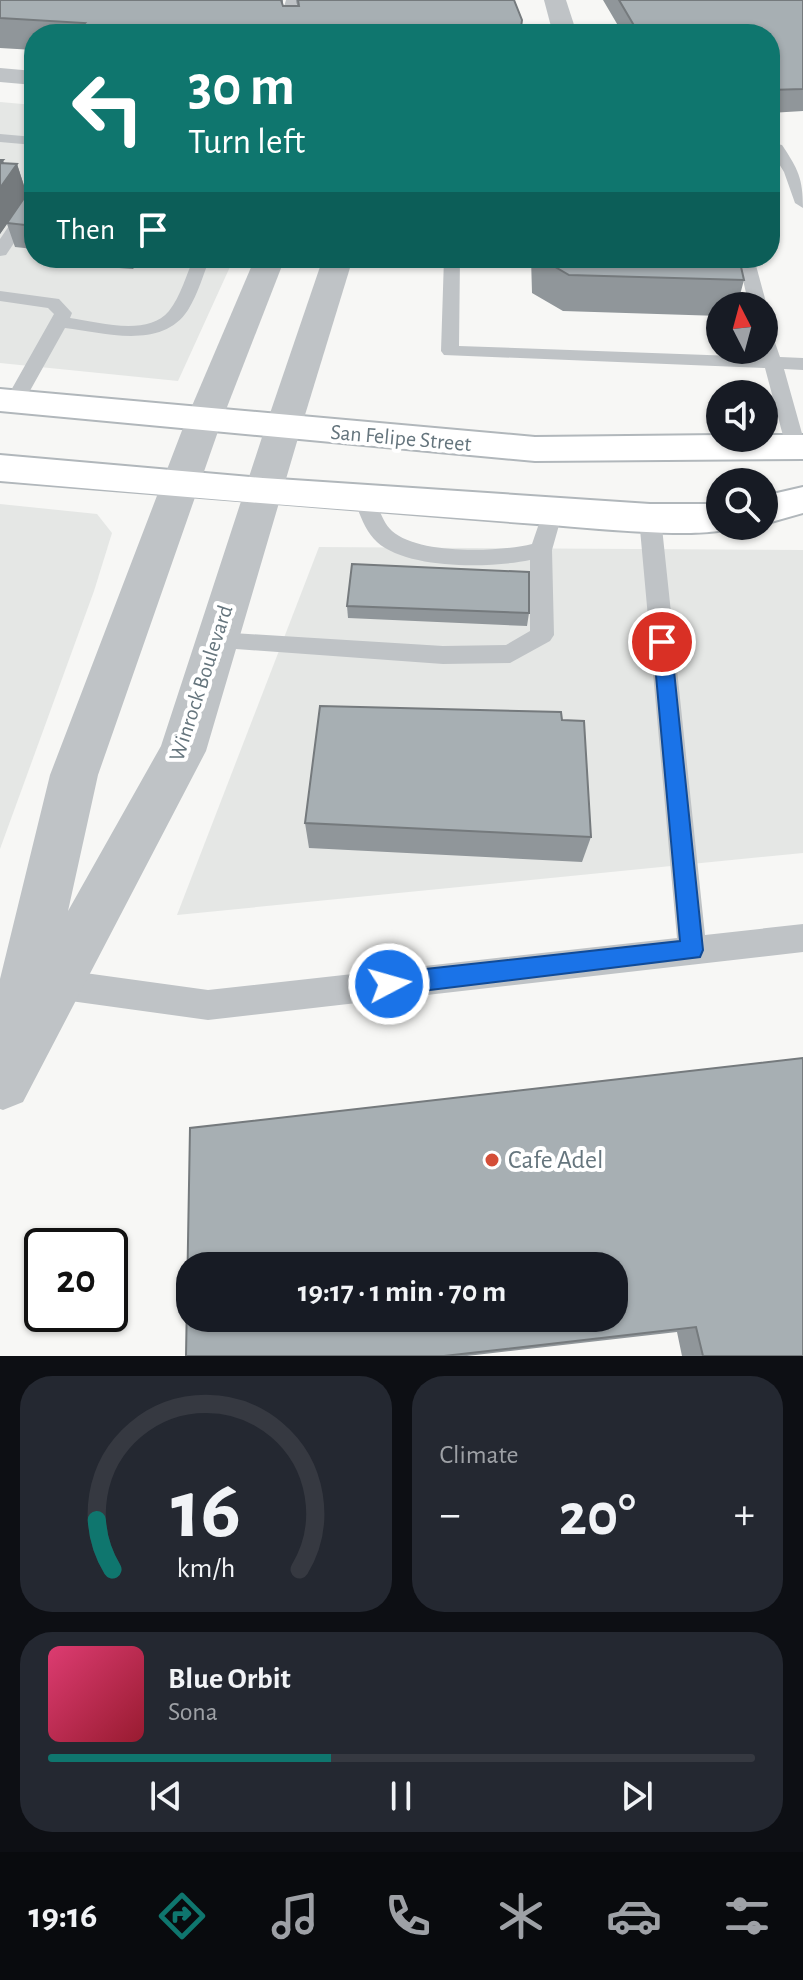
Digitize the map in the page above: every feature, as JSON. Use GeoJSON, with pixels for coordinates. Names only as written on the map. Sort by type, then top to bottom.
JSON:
{"type":"FeatureCollection","features":[{"type":"Feature","properties":{"kind":"main road","name":"San Felipe Street"},"geometry":{"type":"LineString","coordinates":[[7,400],[535,449],[800,447]]}},
{"type":"Feature","properties":{"kind":"main road"},"geometry":{"type":"LineString","coordinates":[[0,468],[263,491],[650,518],[706,518]]}},
{"type":"Feature","properties":{"kind":"main road"},"geometry":{"type":"LineString","coordinates":[[778,506],[803,500]]}},
{"type":"Feature","properties":{"kind":"main road"},"geometry":{"type":"LineString","coordinates":[[778,518],[803,518]]}},
{"type":"Feature","properties":{"kind":"street"},"geometry":{"type":"LineString","coordinates":[[555,0],[562,24]]}},
{"type":"Feature","properties":{"kind":"street"},"geometry":{"type":"LineString","coordinates":[[0,75],[24,77]]}},
{"type":"Feature","properties":{"kind":"street","name":"Winrock Boulevard"},"geometry":{"type":"LineString","coordinates":[[1,1086],[74,775],[204,420],[266,268]]}},
{"type":"Feature","properties":{"kind":"street","name":"Winrock Boulevard"},"geometry":{"type":"LineString","coordinates":[[1,1086],[183,751],[335,268]]}},
{"type":"Feature","properties":{"kind":"lane"},"geometry":{"type":"LineString","coordinates":[[291,24],[288,13],[292,0]]}},
{"type":"Feature","properties":{"kind":"lane"},"geometry":{"type":"LineString","coordinates":[[0,138],[24,140]]}},
{"type":"Feature","properties":{"kind":"lane"},"geometry":{"type":"LineString","coordinates":[[780,149],[798,172],[803,203]]}},
{"type":"Feature","properties":{"kind":"lane"},"geometry":{"type":"LineString","coordinates":[[0,251],[24,216]]}},
{"type":"Feature","properties":{"kind":"lane"},"geometry":{"type":"LineString","coordinates":[[60,322],[141,331],[157,329],[175,316],[197,268]]}},
{"type":"Feature","properties":{"kind":"lane"},"geometry":{"type":"LineString","coordinates":[[452,268],[450,351],[706,360]]}},
{"type":"Feature","properties":{"kind":"lane"},"geometry":{"type":"LineString","coordinates":[[748,268],[754,292]]}},
{"type":"Feature","properties":{"kind":"lane"},"geometry":{"type":"LineString","coordinates":[[0,296],[53,303],[63,313],[7,400]]}},
{"type":"Feature","properties":{"kind":"lane"},"geometry":{"type":"LineString","coordinates":[[778,362],[803,364]]}},
{"type":"Feature","properties":{"kind":"lane"},"geometry":{"type":"LineString","coordinates":[[773,364],[800,447]]}},
{"type":"Feature","properties":{"kind":"lane"},"geometry":{"type":"LineString","coordinates":[[364,498],[375,525],[388,539],[423,552],[519,557],[541,550]]}},
{"type":"Feature","properties":{"kind":"lane"},"geometry":{"type":"LineString","coordinates":[[217,641],[443,655],[510,654],[542,635],[541,550],[552,511]]}},
{"type":"Feature","properties":{"kind":"lane"},"geometry":{"type":"LineString","coordinates":[[650,518],[692,950]]}},
{"type":"Feature","properties":{"kind":"lane"},"geometry":{"type":"LineString","coordinates":[[56,984],[208,1005],[803,938]]}},
{"type":"Feature","properties":{"kind":"shaded area"},"geometry":{"type":"Polygon","coordinates":[[[0,102],[24,104],[24,268],[229,268],[178,381],[0,363],[0,102]]]}},
{"type":"Feature","properties":{"kind":"shaded area"},"geometry":{"type":"Polygon","coordinates":[[[0,504],[97,514],[112,533],[94,591],[0,849],[0,504]]]}},
{"type":"Feature","properties":{"kind":"shaded area"},"geometry":{"type":"Polygon","coordinates":[[[319,547],[803,550],[803,853],[177,915],[319,547]]]}},
{"type":"Feature","properties":{"kind":"building"},"geometry":{"type":"Polygon","coordinates":[[[0,0],[281,0],[283,6],[299,6],[298,0],[514,0],[522,20],[521,24],[84,24],[0,18],[0,0]]]}},
{"type":"Feature","properties":{"kind":"building"},"geometry":{"type":"Polygon","coordinates":[[[619,0],[803,0],[803,89],[780,90],[780,24],[633,24],[619,0]]]}},
{"type":"Feature","properties":{"kind":"building"},"geometry":{"type":"Polygon","coordinates":[[[0,163],[17,164],[0,188],[0,163]]]}},
{"type":"Feature","properties":{"kind":"building"},"geometry":{"type":"Polygon","coordinates":[[[24,198],[24,225],[7,223],[24,198]]]}},
{"type":"Feature","properties":{"kind":"building"},"geometry":{"type":"Polygon","coordinates":[[[557,268],[741,268],[744,280],[569,275],[557,268]]]}},
{"type":"Feature","properties":{"kind":"building"},"geometry":{"type":"Polygon","coordinates":[[[352,564],[529,572],[529,613],[347,606],[352,564]]]}},
{"type":"Feature","properties":{"kind":"building"},"geometry":{"type":"Polygon","coordinates":[[[320,706],[561,712],[562,720],[584,721],[591,837],[305,823],[320,706]]]}},
{"type":"Feature","properties":{"kind":"building"},"geometry":{"type":"Polygon","coordinates":[[[803,1058],[803,1356],[703,1356],[696,1327],[444,1356],[186,1356],[186,1332],[628,1332],[628,1252],[188,1252],[190,1128],[803,1058]]]}},
{"type":"Feature","properties":{"kind":"place","name":"Cafe Adel"},"geometry":{"type":"Point","coordinates":[492,1160]}},
{"type":"Feature","properties":{"kind":"route"},"geometry":{"type":"LineString","coordinates":[[389,984],[692,950],[662,642]]}}]}
